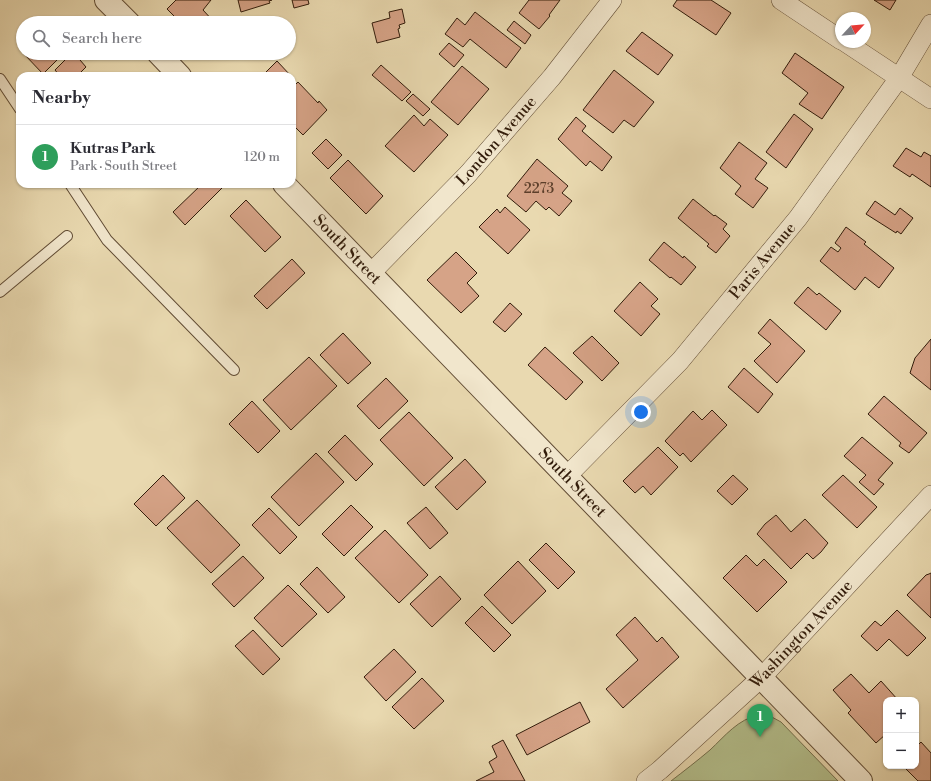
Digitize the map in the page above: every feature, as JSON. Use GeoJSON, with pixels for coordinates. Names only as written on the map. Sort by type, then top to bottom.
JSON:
{"type":"FeatureCollection","features":[{"type":"Feature","properties":{"kind":"street"},"geometry":{"type":"LineString","coordinates":[[106,0],[121,16]]}},
{"type":"Feature","properties":{"kind":"street","name":"London Avenue"},"geometry":{"type":"LineString","coordinates":[[371,273],[468,174],[552,77],[612,0]]}},
{"type":"Feature","properties":{"kind":"street"},"geometry":{"type":"LineString","coordinates":[[781,0],[835,36]]}},
{"type":"Feature","properties":{"kind":"street","name":"Paris Avenue"},"geometry":{"type":"LineString","coordinates":[[567,476],[680,361],[798,218],[899,78],[931,24]]}},
{"type":"Feature","properties":{"kind":"street"},"geometry":{"type":"LineString","coordinates":[[854,48],[931,98]]}},
{"type":"Feature","properties":{"kind":"street"},"geometry":{"type":"LineString","coordinates":[[165,60],[176,72]]}},
{"type":"Feature","properties":{"kind":"street","name":"South Street"},"geometry":{"type":"LineString","coordinates":[[288,188],[861,781]]}},
{"type":"Feature","properties":{"kind":"street","name":"Washington Avenue"},"geometry":{"type":"LineString","coordinates":[[646,781],[762,677],[931,495]]}},
{"type":"Feature","properties":{"kind":"lane"},"geometry":{"type":"LineString","coordinates":[[0,79],[16,103]]}},
{"type":"Feature","properties":{"kind":"lane"},"geometry":{"type":"LineString","coordinates":[[73,188],[107,240],[234,370]]}},
{"type":"Feature","properties":{"kind":"lane"},"geometry":{"type":"LineString","coordinates":[[0,292],[67,236]]}},
{"type":"Feature","properties":{"kind":"green space"},"geometry":{"type":"Polygon","coordinates":[[[759,715],[770,716],[781,722],[838,781],[671,781],[710,750],[738,724],[751,717],[759,715]]]}},
{"type":"Feature","properties":{"kind":"building"},"geometry":{"type":"Polygon","coordinates":[[[176,0],[211,0],[203,10],[209,16],[174,16],[167,9],[176,0]]]}},
{"type":"Feature","properties":{"kind":"building"},"geometry":{"type":"Polygon","coordinates":[[[238,0],[272,0],[269,1],[270,3],[241,12],[238,0]]]}},
{"type":"Feature","properties":{"kind":"building"},"geometry":{"type":"Polygon","coordinates":[[[292,0],[308,0],[309,4],[294,8],[292,0]]]}},
{"type":"Feature","properties":{"kind":"building"},"geometry":{"type":"Polygon","coordinates":[[[529,0],[560,0],[549,15],[550,16],[539,29],[519,13],[529,0]]]}},
{"type":"Feature","properties":{"kind":"building"},"geometry":{"type":"Polygon","coordinates":[[[677,0],[711,0],[731,13],[716,35],[673,6],[677,0]]]}},
{"type":"Feature","properties":{"kind":"building"},"geometry":{"type":"Polygon","coordinates":[[[874,0],[896,0],[890,10],[874,0]]]}},
{"type":"Feature","properties":{"kind":"building"},"geometry":{"type":"Polygon","coordinates":[[[402,9],[405,23],[399,25],[400,28],[398,29],[400,37],[377,43],[372,23],[390,18],[389,12],[402,9]]]}},
{"type":"Feature","properties":{"kind":"building"},"geometry":{"type":"Polygon","coordinates":[[[475,12],[521,48],[506,68],[470,39],[463,47],[445,34],[457,18],[465,25],[475,12]]]}},
{"type":"Feature","properties":{"kind":"building"},"geometry":{"type":"Polygon","coordinates":[[[514,21],[531,35],[525,44],[507,30],[514,21]]]}},
{"type":"Feature","properties":{"kind":"building"},"geometry":{"type":"Polygon","coordinates":[[[642,32],[673,55],[658,75],[626,51],[642,32]]]}},
{"type":"Feature","properties":{"kind":"building"},"geometry":{"type":"Polygon","coordinates":[[[449,43],[464,55],[454,67],[439,54],[449,43]]]}},
{"type":"Feature","properties":{"kind":"building"},"geometry":{"type":"Polygon","coordinates":[[[795,53],[844,87],[822,119],[799,104],[808,93],[782,73],[795,53]]]}},
{"type":"Feature","properties":{"kind":"building"},"geometry":{"type":"Polygon","coordinates":[[[30,60],[57,60],[45,72],[41,72],[30,60]]]}},
{"type":"Feature","properties":{"kind":"building"},"geometry":{"type":"Polygon","coordinates":[[[65,60],[80,60],[86,67],[81,72],[57,72],[55,70],[65,60]]]}},
{"type":"Feature","properties":{"kind":"building"},"geometry":{"type":"Polygon","coordinates":[[[277,61],[287,72],[266,72],[277,61]]]}},
{"type":"Feature","properties":{"kind":"building"},"geometry":{"type":"Polygon","coordinates":[[[381,65],[411,92],[402,101],[372,75],[381,65]]]}},
{"type":"Feature","properties":{"kind":"building"},"geometry":{"type":"Polygon","coordinates":[[[462,66],[489,89],[458,125],[431,102],[462,66]]]}},
{"type":"Feature","properties":{"kind":"building"},"geometry":{"type":"Polygon","coordinates":[[[614,70],[654,102],[634,127],[624,120],[613,133],[583,110],[614,70]]]}},
{"type":"Feature","properties":{"kind":"building"},"geometry":{"type":"Polygon","coordinates":[[[298,82],[318,103],[319,101],[327,110],[303,135],[296,128],[296,84],[298,82]]]}},
{"type":"Feature","properties":{"kind":"building"},"geometry":{"type":"Polygon","coordinates":[[[413,94],[430,109],[423,116],[406,101],[413,94]]]}},
{"type":"Feature","properties":{"kind":"building"},"geometry":{"type":"Polygon","coordinates":[[[794,114],[813,129],[786,168],[766,152],[794,114]]]}},
{"type":"Feature","properties":{"kind":"building"},"geometry":{"type":"Polygon","coordinates":[[[414,115],[424,126],[430,119],[448,135],[414,172],[385,146],[414,115]]]}},
{"type":"Feature","properties":{"kind":"building"},"geometry":{"type":"Polygon","coordinates":[[[576,117],[586,126],[582,131],[612,157],[602,171],[590,161],[586,166],[558,139],[576,117]]]}},
{"type":"Feature","properties":{"kind":"building"},"geometry":{"type":"Polygon","coordinates":[[[326,139],[342,155],[328,169],[312,153],[326,139]]]}},
{"type":"Feature","properties":{"kind":"building"},"geometry":{"type":"Polygon","coordinates":[[[739,142],[767,163],[755,179],[768,188],[753,208],[735,194],[741,186],[720,168],[739,142]]]}},
{"type":"Feature","properties":{"kind":"building"},"geometry":{"type":"Polygon","coordinates":[[[906,148],[921,157],[924,152],[931,156],[931,187],[912,174],[910,177],[893,166],[906,148]]]}},
{"type":"Feature","properties":{"kind":"building"},"geometry":{"type":"Polygon","coordinates":[[[537,159],[568,186],[562,193],[572,201],[559,216],[549,207],[546,210],[536,201],[526,212],[507,196],[537,159]]]}},
{"type":"Feature","properties":{"kind":"building"},"geometry":{"type":"Polygon","coordinates":[[[348,160],[383,196],[366,214],[330,178],[348,160]]]}},
{"type":"Feature","properties":{"kind":"building"},"geometry":{"type":"Polygon","coordinates":[[[198,188],[222,188],[185,225],[173,212],[198,188]]]}},
{"type":"Feature","properties":{"kind":"building"},"geometry":{"type":"Polygon","coordinates":[[[693,199],[714,216],[715,215],[727,224],[723,229],[730,236],[716,253],[707,246],[709,244],[678,218],[693,199]]]}},
{"type":"Feature","properties":{"kind":"building"},"geometry":{"type":"Polygon","coordinates":[[[246,200],[281,237],[265,252],[230,216],[246,200]]]}},
{"type":"Feature","properties":{"kind":"building"},"geometry":{"type":"Polygon","coordinates":[[[875,201],[895,215],[900,208],[913,218],[901,234],[897,231],[896,233],[866,214],[875,201]]]}},
{"type":"Feature","properties":{"kind":"building"},"geometry":{"type":"Polygon","coordinates":[[[505,207],[530,230],[508,254],[479,227],[497,209],[500,213],[505,207]]]}},
{"type":"Feature","properties":{"kind":"building"},"geometry":{"type":"Polygon","coordinates":[[[846,227],[866,242],[864,244],[894,268],[879,288],[865,277],[855,290],[820,261],[831,247],[838,252],[841,248],[835,243],[846,227]]]}},
{"type":"Feature","properties":{"kind":"building"},"geometry":{"type":"Polygon","coordinates":[[[664,242],[683,258],[684,256],[696,267],[681,285],[671,277],[670,278],[649,260],[664,242]]]}},
{"type":"Feature","properties":{"kind":"building"},"geometry":{"type":"Polygon","coordinates":[[[456,252],[477,273],[467,283],[479,296],[461,313],[427,280],[456,252]]]}},
{"type":"Feature","properties":{"kind":"building"},"geometry":{"type":"Polygon","coordinates":[[[292,259],[305,273],[267,309],[254,296],[292,259]]]}},
{"type":"Feature","properties":{"kind":"building"},"geometry":{"type":"Polygon","coordinates":[[[640,282],[658,299],[651,306],[660,314],[641,336],[614,311],[640,282]]]}},
{"type":"Feature","properties":{"kind":"building"},"geometry":{"type":"Polygon","coordinates":[[[808,287],[817,295],[819,293],[841,311],[826,330],[794,303],[808,287]]]}},
{"type":"Feature","properties":{"kind":"building"},"geometry":{"type":"Polygon","coordinates":[[[510,303],[522,314],[505,332],[493,322],[510,303]]]}},
{"type":"Feature","properties":{"kind":"building"},"geometry":{"type":"Polygon","coordinates":[[[770,319],[805,351],[777,383],[754,361],[771,344],[758,333],[770,319]]]}},
{"type":"Feature","properties":{"kind":"building"},"geometry":{"type":"Polygon","coordinates":[[[343,333],[371,363],[348,384],[320,355],[343,333]]]}},
{"type":"Feature","properties":{"kind":"building"},"geometry":{"type":"Polygon","coordinates":[[[592,336],[619,363],[602,381],[573,353],[592,336]]]}},
{"type":"Feature","properties":{"kind":"building"},"geometry":{"type":"Polygon","coordinates":[[[931,339],[931,390],[910,373],[915,358],[931,339]]]}},
{"type":"Feature","properties":{"kind":"building"},"geometry":{"type":"Polygon","coordinates":[[[545,347],[583,382],[566,400],[528,365],[545,347]]]}},
{"type":"Feature","properties":{"kind":"building"},"geometry":{"type":"Polygon","coordinates":[[[309,357],[337,386],[291,430],[263,400],[309,357]]]}},
{"type":"Feature","properties":{"kind":"building"},"geometry":{"type":"Polygon","coordinates":[[[744,368],[773,394],[758,413],[728,387],[744,368]]]}},
{"type":"Feature","properties":{"kind":"building"},"geometry":{"type":"Polygon","coordinates":[[[386,378],[408,401],[379,429],[357,406],[386,378]]]}},
{"type":"Feature","properties":{"kind":"building"},"geometry":{"type":"Polygon","coordinates":[[[884,396],[927,433],[909,453],[899,446],[901,443],[868,414],[884,396]]]}},
{"type":"Feature","properties":{"kind":"building"},"geometry":{"type":"Polygon","coordinates":[[[252,401],[280,431],[258,453],[229,424],[252,401]]]}},
{"type":"Feature","properties":{"kind":"building"},"geometry":{"type":"Polygon","coordinates":[[[712,410],[727,425],[691,462],[683,453],[680,456],[665,441],[693,411],[702,420],[712,410]]]}},
{"type":"Feature","properties":{"kind":"building"},"geometry":{"type":"Polygon","coordinates":[[[409,412],[453,458],[424,486],[380,440],[409,412]]]}},
{"type":"Feature","properties":{"kind":"building"},"geometry":{"type":"Polygon","coordinates":[[[345,435],[373,464],[356,481],[328,452],[345,435]]]}},
{"type":"Feature","properties":{"kind":"building"},"geometry":{"type":"Polygon","coordinates":[[[862,437],[893,463],[878,480],[884,484],[874,495],[859,482],[866,475],[844,456],[862,437]]]}},
{"type":"Feature","properties":{"kind":"building"},"geometry":{"type":"Polygon","coordinates":[[[658,447],[678,467],[651,495],[643,486],[635,493],[623,481],[658,447]]]}},
{"type":"Feature","properties":{"kind":"building"},"geometry":{"type":"Polygon","coordinates":[[[316,453],[344,482],[299,526],[271,497],[316,453]]]}},
{"type":"Feature","properties":{"kind":"building"},"geometry":{"type":"Polygon","coordinates":[[[465,459],[486,482],[457,510],[435,487],[465,459]]]}},
{"type":"Feature","properties":{"kind":"building"},"geometry":{"type":"Polygon","coordinates":[[[163,475],[185,498],[156,526],[134,504],[163,475]]]}},
{"type":"Feature","properties":{"kind":"building"},"geometry":{"type":"Polygon","coordinates":[[[733,475],[748,489],[732,505],[717,491],[733,475]]]}},
{"type":"Feature","properties":{"kind":"building"},"geometry":{"type":"Polygon","coordinates":[[[843,475],[877,507],[857,528],[822,495],[843,475]]]}},
{"type":"Feature","properties":{"kind":"building"},"geometry":{"type":"Polygon","coordinates":[[[197,500],[240,545],[211,573],[167,528],[197,500]]]}},
{"type":"Feature","properties":{"kind":"building"},"geometry":{"type":"Polygon","coordinates":[[[351,505],[373,527],[344,556],[322,534],[351,505]]]}},
{"type":"Feature","properties":{"kind":"building"},"geometry":{"type":"Polygon","coordinates":[[[426,507],[448,533],[430,549],[407,523],[426,507]]]}},
{"type":"Feature","properties":{"kind":"building"},"geometry":{"type":"Polygon","coordinates":[[[269,508],[297,537],[280,554],[252,525],[269,508]]]}},
{"type":"Feature","properties":{"kind":"building"},"geometry":{"type":"Polygon","coordinates":[[[776,515],[791,532],[805,519],[828,543],[813,559],[807,553],[791,569],[757,534],[765,524],[776,515]]]}},
{"type":"Feature","properties":{"kind":"building"},"geometry":{"type":"Polygon","coordinates":[[[385,530],[428,575],[399,603],[355,558],[385,530]]]}},
{"type":"Feature","properties":{"kind":"building"},"geometry":{"type":"Polygon","coordinates":[[[546,543],[575,572],[558,589],[529,560],[546,543]]]}},
{"type":"Feature","properties":{"kind":"building"},"geometry":{"type":"Polygon","coordinates":[[[746,555],[757,566],[764,559],[787,582],[757,612],[723,578],[746,555]]]}},
{"type":"Feature","properties":{"kind":"building"},"geometry":{"type":"Polygon","coordinates":[[[243,556],[264,578],[234,607],[212,584],[243,556]]]}},
{"type":"Feature","properties":{"kind":"building"},"geometry":{"type":"Polygon","coordinates":[[[518,561],[546,591],[512,624],[484,595],[518,561]]]}},
{"type":"Feature","properties":{"kind":"building"},"geometry":{"type":"Polygon","coordinates":[[[317,567],[345,597],[328,613],[300,584],[317,567]]]}},
{"type":"Feature","properties":{"kind":"building"},"geometry":{"type":"Polygon","coordinates":[[[931,573],[931,618],[907,595],[926,575],[931,573]]]}},
{"type":"Feature","properties":{"kind":"building"},"geometry":{"type":"Polygon","coordinates":[[[440,576],[461,599],[432,627],[410,604],[440,576]]]}},
{"type":"Feature","properties":{"kind":"building"},"geometry":{"type":"Polygon","coordinates":[[[288,585],[317,614],[282,647],[254,618],[288,585]]]}},
{"type":"Feature","properties":{"kind":"building"},"geometry":{"type":"Polygon","coordinates":[[[482,606],[511,635],[494,652],[465,623],[482,606]]]}},
{"type":"Feature","properties":{"kind":"building"},"geometry":{"type":"Polygon","coordinates":[[[897,610],[926,638],[907,656],[889,639],[877,651],[861,636],[875,621],[881,626],[897,610]]]}},
{"type":"Feature","properties":{"kind":"building"},"geometry":{"type":"Polygon","coordinates":[[[635,617],[657,642],[662,637],[679,657],[623,708],[606,689],[638,660],[616,635],[635,617]]]}},
{"type":"Feature","properties":{"kind":"building"},"geometry":{"type":"Polygon","coordinates":[[[253,630],[280,659],[263,675],[235,646],[253,630]]]}},
{"type":"Feature","properties":{"kind":"building"},"geometry":{"type":"Polygon","coordinates":[[[394,649],[416,672],[386,701],[364,677],[394,649]]]}},
{"type":"Feature","properties":{"kind":"building"},"geometry":{"type":"Polygon","coordinates":[[[851,674],[869,693],[881,681],[895,697],[883,697],[883,737],[876,743],[848,713],[851,710],[833,690],[851,674]]]}},
{"type":"Feature","properties":{"kind":"building"},"geometry":{"type":"Polygon","coordinates":[[[422,678],[444,701],[414,729],[392,707],[422,678]]]}},
{"type":"Feature","properties":{"kind":"building"},"geometry":{"type":"Polygon","coordinates":[[[580,702],[590,722],[527,755],[516,735],[580,702]]]}},
{"type":"Feature","properties":{"kind":"building"},"geometry":{"type":"Polygon","coordinates":[[[503,740],[525,781],[476,781],[494,772],[489,762],[497,757],[492,746],[503,740]]]}},
{"type":"Feature","properties":{"kind":"building"},"geometry":{"type":"Polygon","coordinates":[[[921,742],[931,753],[931,781],[918,781],[906,769],[919,769],[919,744],[921,742]]]}},
{"type":"Feature","properties":{"kind":"place","name":"Kutras Park"},"geometry":{"type":"Point","coordinates":[760,737]}}]}
